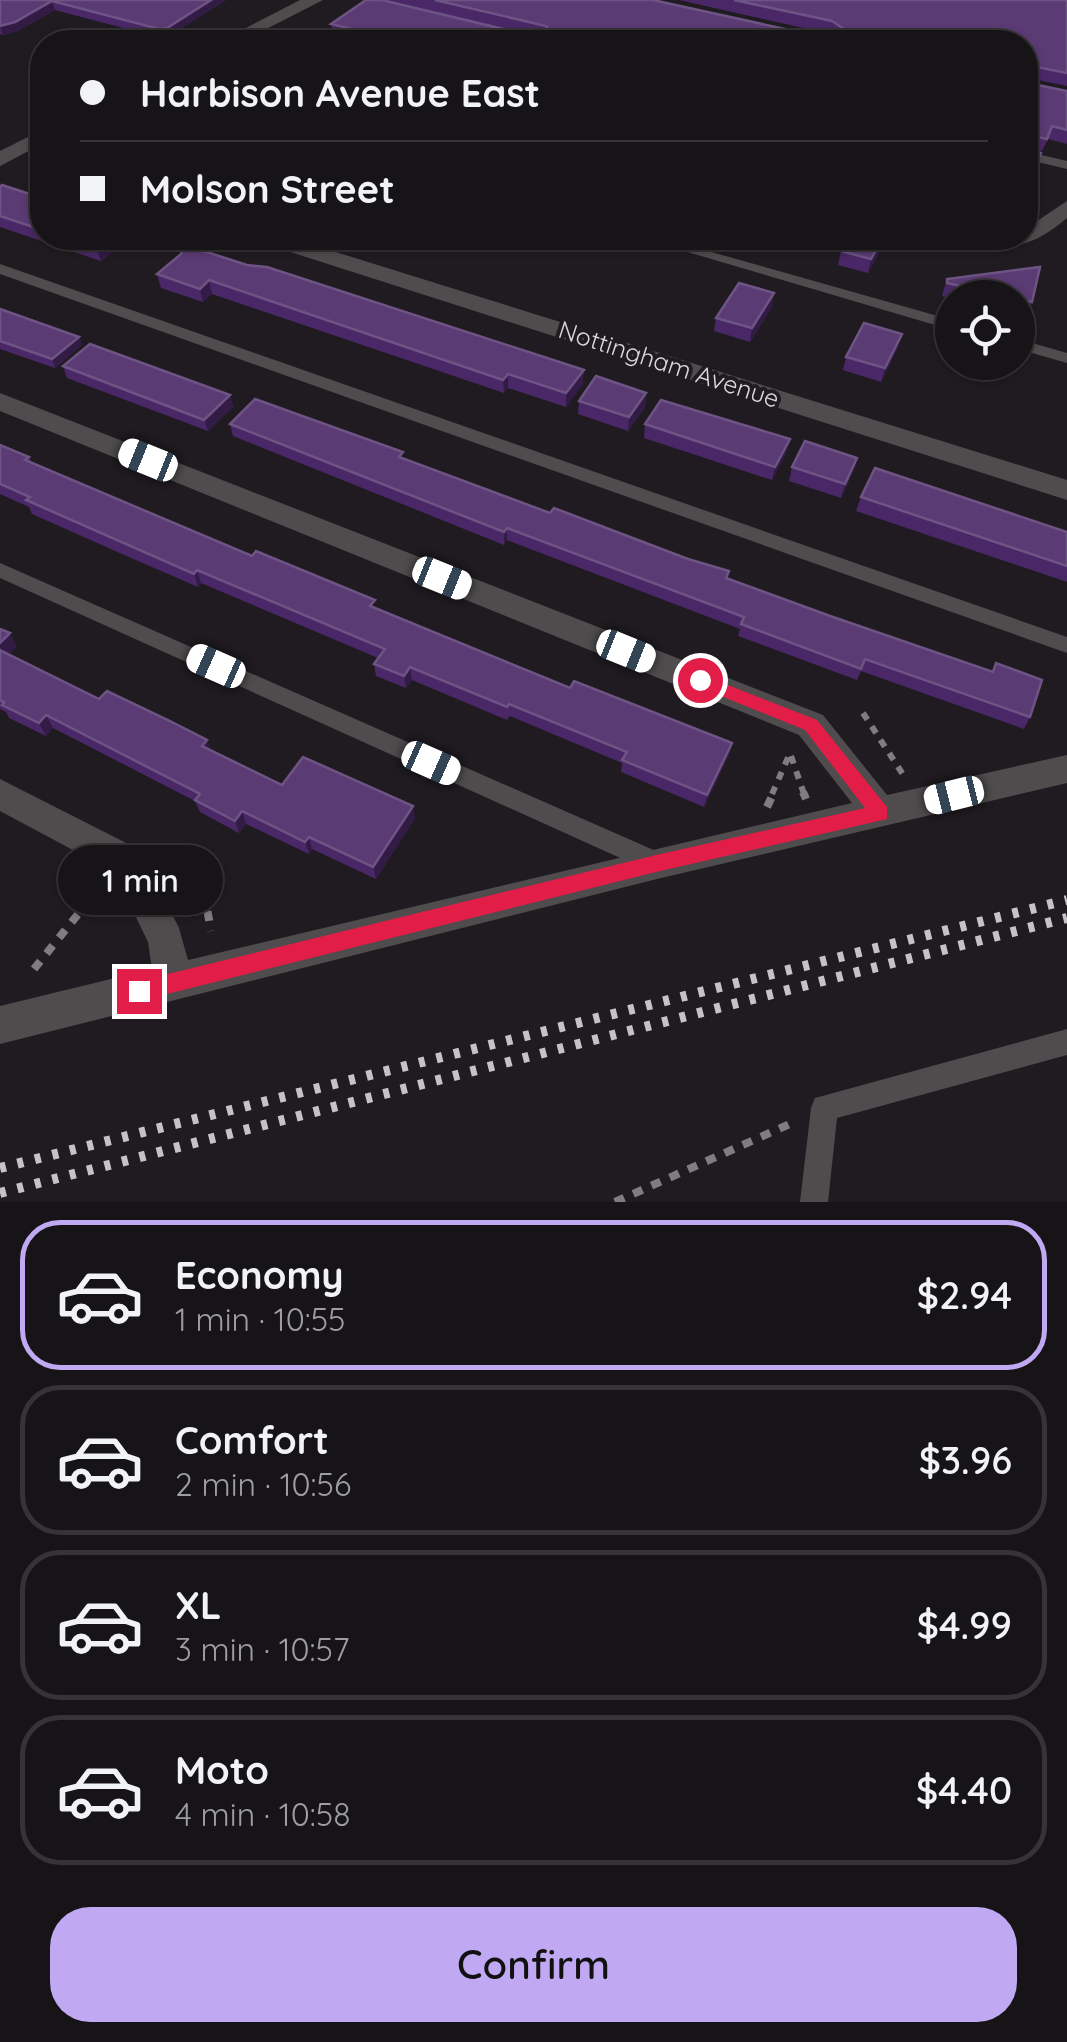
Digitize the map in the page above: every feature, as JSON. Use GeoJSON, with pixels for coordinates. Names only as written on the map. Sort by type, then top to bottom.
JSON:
{"type":"FeatureCollection","features":[{"type":"Feature","properties":{"kind":"street"},"geometry":{"type":"LineString","coordinates":[[258,30],[314,0]]}},
{"type":"Feature","properties":{"kind":"street"},"geometry":{"type":"LineString","coordinates":[[3,156],[30,142]]}},
{"type":"Feature","properties":{"kind":"street"},"geometry":{"type":"LineString","coordinates":[[3,156],[30,163]]}},
{"type":"Feature","properties":{"kind":"street"},"geometry":{"type":"LineString","coordinates":[[1038,230],[1067,207]]}},
{"type":"Feature","properties":{"kind":"street","name":"Nottingham Avenue"},"geometry":{"type":"LineString","coordinates":[[308,250],[1067,490]]}},
{"type":"Feature","properties":{"kind":"street"},"geometry":{"type":"LineString","coordinates":[[0,401],[811,725],[880,813]]}},
{"type":"Feature","properties":{"kind":"street"},"geometry":{"type":"LineString","coordinates":[[0,1025],[656,863],[1067,769]]}},
{"type":"Feature","properties":{"kind":"street"},"geometry":{"type":"LineString","coordinates":[[0,794],[127,861],[166,941],[173,982]]}},
{"type":"Feature","properties":{"kind":"lane"},"geometry":{"type":"LineString","coordinates":[[1038,158],[1067,164]]}},
{"type":"Feature","properties":{"kind":"lane"},"geometry":{"type":"LineString","coordinates":[[690,250],[935,320]]}},
{"type":"Feature","properties":{"kind":"lane"},"geometry":{"type":"LineString","coordinates":[[0,270],[1067,645]]}},
{"type":"Feature","properties":{"kind":"lane"},"geometry":{"type":"LineString","coordinates":[[1035,349],[1067,358]]}},
{"type":"Feature","properties":{"kind":"lane"},"geometry":{"type":"LineString","coordinates":[[0,570],[656,863]]}},
{"type":"Feature","properties":{"kind":"lane"},"geometry":{"type":"LineString","coordinates":[[814,1202],[826,1108],[1067,1042]]}},
{"type":"Feature","properties":{"kind":"path"},"geometry":{"type":"LineString","coordinates":[[864,713],[904,777]]}},
{"type":"Feature","properties":{"kind":"path"},"geometry":{"type":"LineString","coordinates":[[766,808],[790,753],[806,800]]}},
{"type":"Feature","properties":{"kind":"path"},"geometry":{"type":"LineString","coordinates":[[197,852],[211,932]]}},
{"type":"Feature","properties":{"kind":"path"},"geometry":{"type":"LineString","coordinates":[[34,969],[94,893]]}},
{"type":"Feature","properties":{"kind":"path"},"geometry":{"type":"LineString","coordinates":[[615,1202],[826,1108]]}},
{"type":"Feature","properties":{"kind":"building"},"geometry":{"type":"Polygon","coordinates":[[[0,0],[211,0],[167,28],[159,29],[52,1],[0,26],[0,0]]]}},
{"type":"Feature","properties":{"kind":"building"},"geometry":{"type":"Polygon","coordinates":[[[366,0],[382,0],[507,30],[355,30],[331,24],[366,0]]]}},
{"type":"Feature","properties":{"kind":"building"},"geometry":{"type":"Polygon","coordinates":[[[435,0],[653,0],[790,30],[549,30],[546,26],[435,0]]]}},
{"type":"Feature","properties":{"kind":"building"},"geometry":{"type":"Polygon","coordinates":[[[734,0],[1067,0],[1067,73],[1038,67],[1038,30],[843,30],[832,21],[734,0]]]}},
{"type":"Feature","properties":{"kind":"building"},"geometry":{"type":"Polygon","coordinates":[[[1038,85],[1067,91],[1067,130],[1052,126],[1047,139],[1038,137],[1038,85]]]}},
{"type":"Feature","properties":{"kind":"building"},"geometry":{"type":"Polygon","coordinates":[[[0,187],[30,194],[30,226],[0,216],[0,187]]]}},
{"type":"Feature","properties":{"kind":"building"},"geometry":{"type":"Polygon","coordinates":[[[183,250],[200,250],[247,265],[267,267],[584,370],[566,393],[508,374],[503,380],[209,280],[200,289],[157,274],[183,250]]]}},
{"type":"Feature","properties":{"kind":"building"},"geometry":{"type":"Polygon","coordinates":[[[842,250],[876,250],[871,259],[842,250]]]}},
{"type":"Feature","properties":{"kind":"building"},"geometry":{"type":"Polygon","coordinates":[[[1040,267],[1035,289],[1035,280],[947,279],[1040,267]]]}},
{"type":"Feature","properties":{"kind":"building"},"geometry":{"type":"Polygon","coordinates":[[[739,283],[774,293],[752,328],[716,318],[739,283]]]}},
{"type":"Feature","properties":{"kind":"building"},"geometry":{"type":"Polygon","coordinates":[[[0,309],[79,337],[52,359],[0,341],[0,309]]]}},
{"type":"Feature","properties":{"kind":"building"},"geometry":{"type":"Polygon","coordinates":[[[864,323],[902,334],[885,368],[846,357],[864,323]]]}},
{"type":"Feature","properties":{"kind":"building"},"geometry":{"type":"Polygon","coordinates":[[[90,344],[230,395],[204,420],[63,366],[90,344]]]}},
{"type":"Feature","properties":{"kind":"building"},"geometry":{"type":"Polygon","coordinates":[[[596,376],[646,393],[629,417],[579,401],[596,376]]]}},
{"type":"Feature","properties":{"kind":"building"},"geometry":{"type":"Polygon","coordinates":[[[255,399],[403,452],[399,457],[550,513],[554,508],[729,571],[726,578],[833,617],[993,672],[996,663],[1042,680],[1030,717],[865,659],[861,669],[741,624],[744,617],[507,528],[504,532],[230,424],[255,399]]]}},
{"type":"Feature","properties":{"kind":"building"},"geometry":{"type":"Polygon","coordinates":[[[661,400],[790,439],[775,467],[645,424],[661,400]]]}},
{"type":"Feature","properties":{"kind":"building"},"geometry":{"type":"Polygon","coordinates":[[[805,441],[857,458],[845,484],[792,467],[805,441]]]}},
{"type":"Feature","properties":{"kind":"building"},"geometry":{"type":"Polygon","coordinates":[[[0,445],[29,457],[25,460],[252,556],[256,551],[375,600],[370,606],[570,688],[574,681],[732,743],[707,795],[622,760],[627,752],[509,704],[507,707],[410,667],[404,676],[374,664],[385,649],[197,570],[194,574],[26,500],[30,497],[0,484],[0,445]]]}},
{"type":"Feature","properties":{"kind":"building"},"geometry":{"type":"Polygon","coordinates":[[[875,468],[1067,532],[1067,566],[861,497],[875,468]]]}},
{"type":"Feature","properties":{"kind":"building"},"geometry":{"type":"Polygon","coordinates":[[[0,629],[10,633],[0,643],[0,629]]]}},
{"type":"Feature","properties":{"kind":"building"},"geometry":{"type":"Polygon","coordinates":[[[0,650],[99,699],[107,691],[170,721],[207,740],[202,746],[282,785],[303,757],[413,806],[373,867],[309,837],[305,842],[242,811],[235,821],[195,800],[200,794],[46,715],[39,723],[2,705],[0,650]]]}},
{"type":"Feature","properties":{"kind":"railway"},"geometry":{"type":"LineString","coordinates":[[0,1168],[1067,900]]}},
{"type":"Feature","properties":{"kind":"railway"},"geometry":{"type":"LineString","coordinates":[[0,1193],[1067,918]]}},
{"type":"Feature","properties":{"kind":"route"},"geometry":{"type":"LineString","coordinates":[[139,991],[656,863],[880,813],[811,725],[700,680]]}}]}
